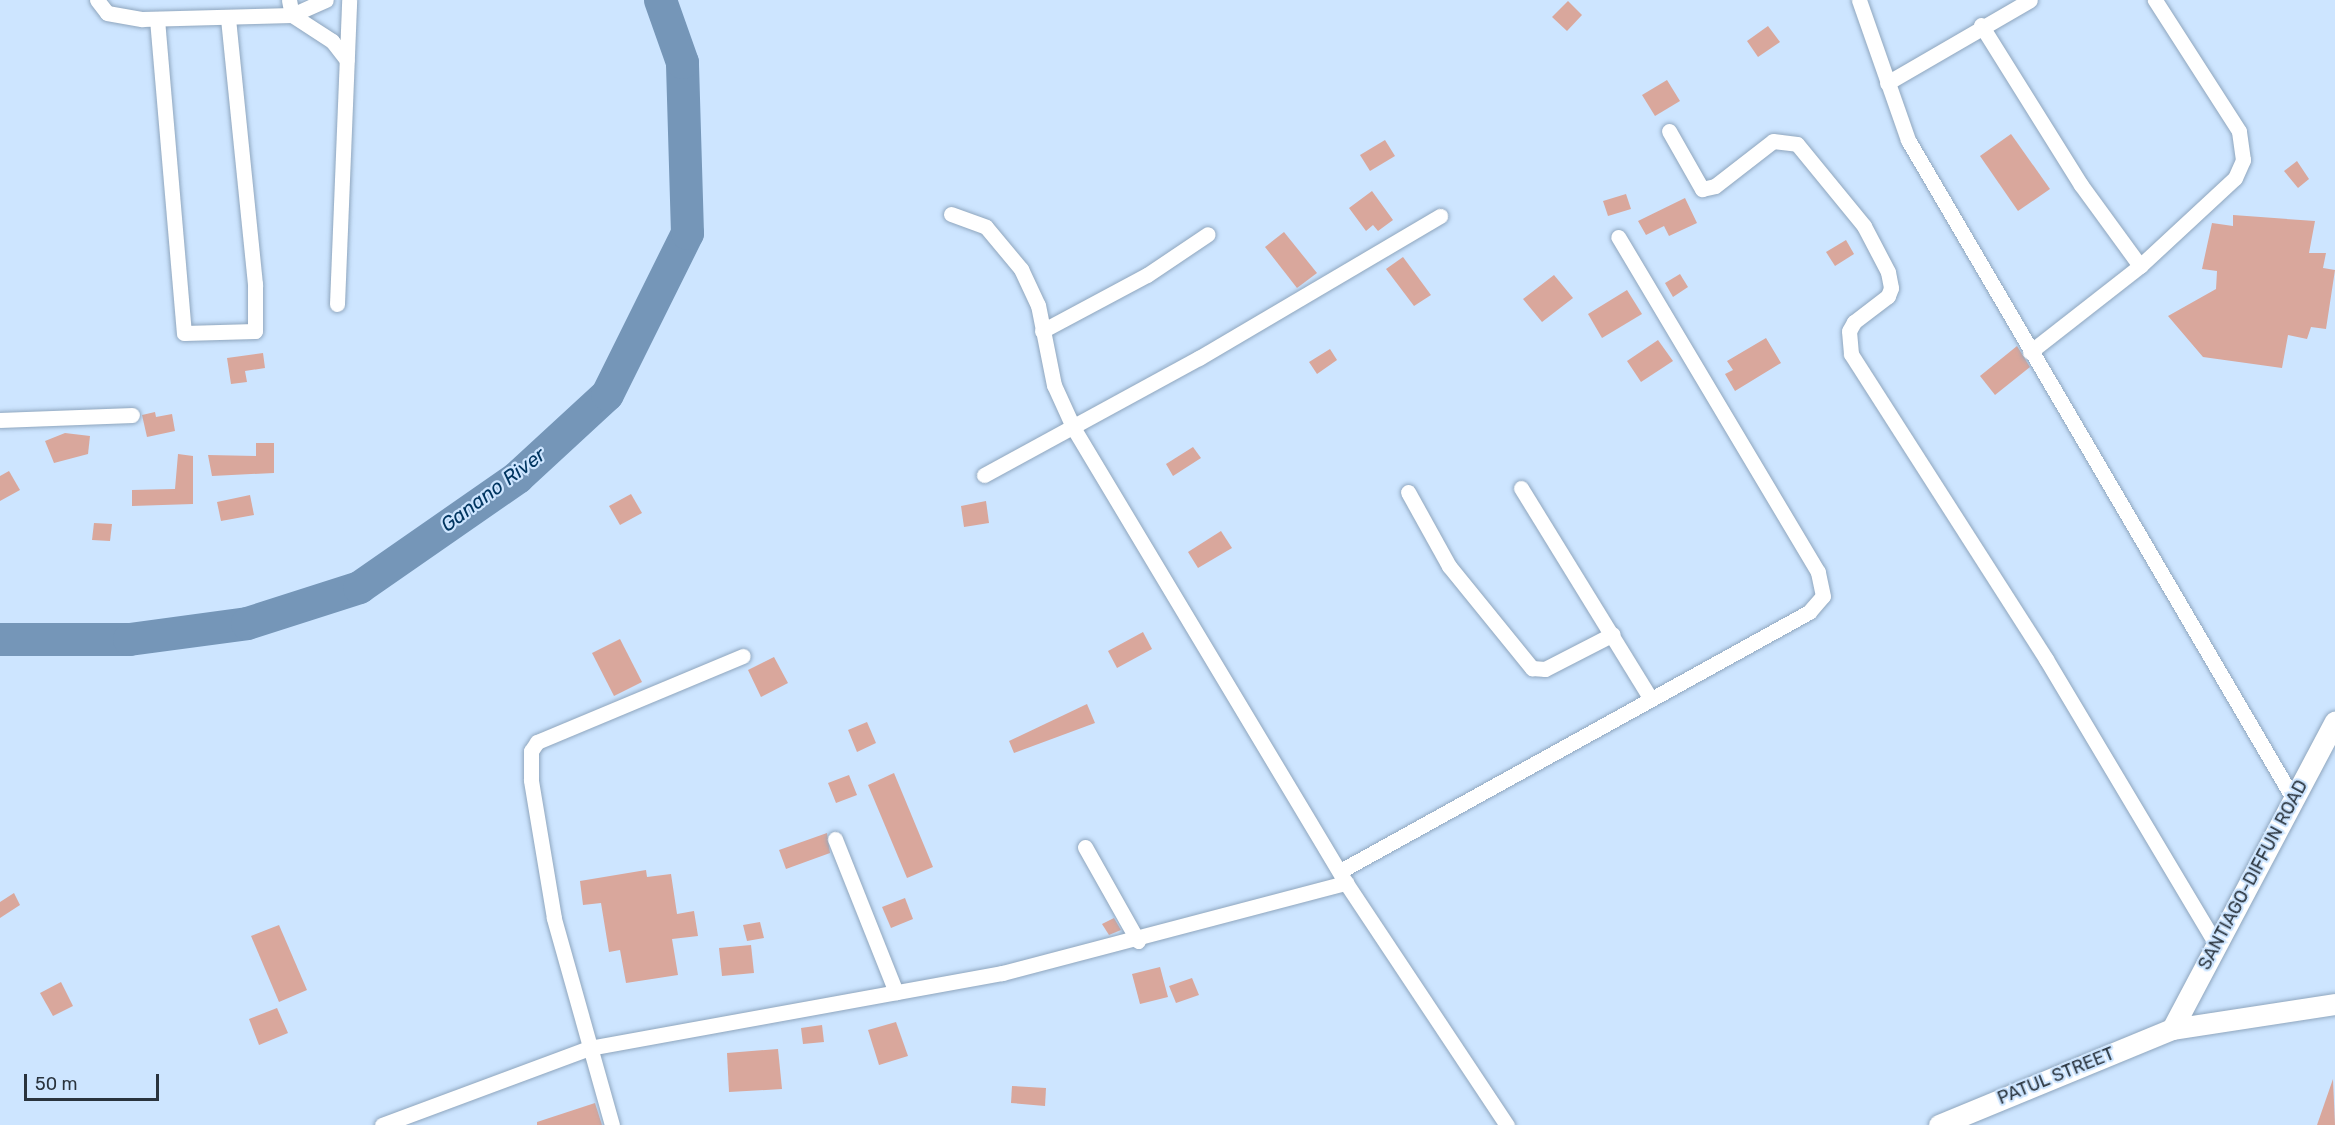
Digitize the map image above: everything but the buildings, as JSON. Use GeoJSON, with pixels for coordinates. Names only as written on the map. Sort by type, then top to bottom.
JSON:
{"type":"FeatureCollection","features":[{"type":"Feature","properties":{"kind":"main road","name":"SANTIAGO-DIFFUN ROAD"},"geometry":{"type":"LineString","coordinates":[[2172,1029],[2215,943],[2335,721]]}},
{"type":"Feature","properties":{"kind":"main road","name":"PATUL STREET"},"geometry":{"type":"LineString","coordinates":[[1940,1125],[2172,1029],[2335,1004]]}},
{"type":"Feature","properties":{"kind":"street"},"geometry":{"type":"LineString","coordinates":[[97,0],[107,13],[157,19],[228,19],[326,0]]}},
{"type":"Feature","properties":{"kind":"street"},"geometry":{"type":"LineString","coordinates":[[337,304],[339,157],[347,119],[349,0]]}},
{"type":"Feature","properties":{"kind":"street"},"geometry":{"type":"LineString","coordinates":[[1859,0],[1908,140],[2293,798]]}},
{"type":"Feature","properties":{"kind":"street"},"geometry":{"type":"LineString","coordinates":[[1887,83],[1982,25],[2030,0]]}},
{"type":"Feature","properties":{"kind":"street"},"geometry":{"type":"LineString","coordinates":[[2030,352],[2140,266],[2235,178],[2243,160],[2239,132],[2155,0]]}},
{"type":"Feature","properties":{"kind":"street"},"geometry":{"type":"LineString","coordinates":[[290,8],[332,41],[347,60]]}},
{"type":"Feature","properties":{"kind":"street"},"geometry":{"type":"LineString","coordinates":[[157,19],[184,333],[255,331],[255,284],[228,19]]}},
{"type":"Feature","properties":{"kind":"street"},"geometry":{"type":"LineString","coordinates":[[1982,25],[2080,185],[2140,266]]}},
{"type":"Feature","properties":{"kind":"street"},"geometry":{"type":"LineString","coordinates":[[1669,131],[1702,189],[1715,186],[1773,141],[1797,144],[1864,226],[1888,272],[1891,288],[1888,296],[1854,322],[1849,331],[1851,354],[2046,659],[2215,943]]}},
{"type":"Feature","properties":{"kind":"street"},"geometry":{"type":"LineString","coordinates":[[951,214],[986,227],[1005,247],[1038,305],[1054,385],[1074,429],[1344,876],[1508,1125]]}},
{"type":"Feature","properties":{"kind":"street"},"geometry":{"type":"LineString","coordinates":[[984,476],[1074,429],[1440,216]]}},
{"type":"Feature","properties":{"kind":"street"},"geometry":{"type":"LineString","coordinates":[[1042,331],[1147,275],[1208,234]]}},
{"type":"Feature","properties":{"kind":"street"},"geometry":{"type":"LineString","coordinates":[[382,1125],[589,1048],[1002,973],[1138,941],[1344,876],[1650,699],[1809,612],[1820,603],[1823,588],[1818,572],[1618,237]]}},
{"type":"Feature","properties":{"kind":"street"},"geometry":{"type":"LineString","coordinates":[[0,420],[132,415]]}},
{"type":"Feature","properties":{"kind":"street"},"geometry":{"type":"LineString","coordinates":[[1521,488],[1613,634],[1650,699]]}},
{"type":"Feature","properties":{"kind":"street"},"geometry":{"type":"LineString","coordinates":[[1407,492],[1449,566],[1532,668],[1545,669],[1613,634]]}},
{"type":"Feature","properties":{"kind":"street"},"geometry":{"type":"LineString","coordinates":[[612,1125],[554,918],[531,780],[531,751],[537,742],[743,656]]}},
{"type":"Feature","properties":{"kind":"street"},"geometry":{"type":"LineString","coordinates":[[835,839],[896,992]]}},
{"type":"Feature","properties":{"kind":"street"},"geometry":{"type":"LineString","coordinates":[[1085,847],[1138,941]]}},
{"type":"Feature","properties":{"kind":"waterway","name":"Ganano River"},"geometry":{"type":"LineString","coordinates":[[0,639],[129,639],[247,623],[359,587],[517,477],[607,394],[687,233],[682,62],[660,0]]}}]}
